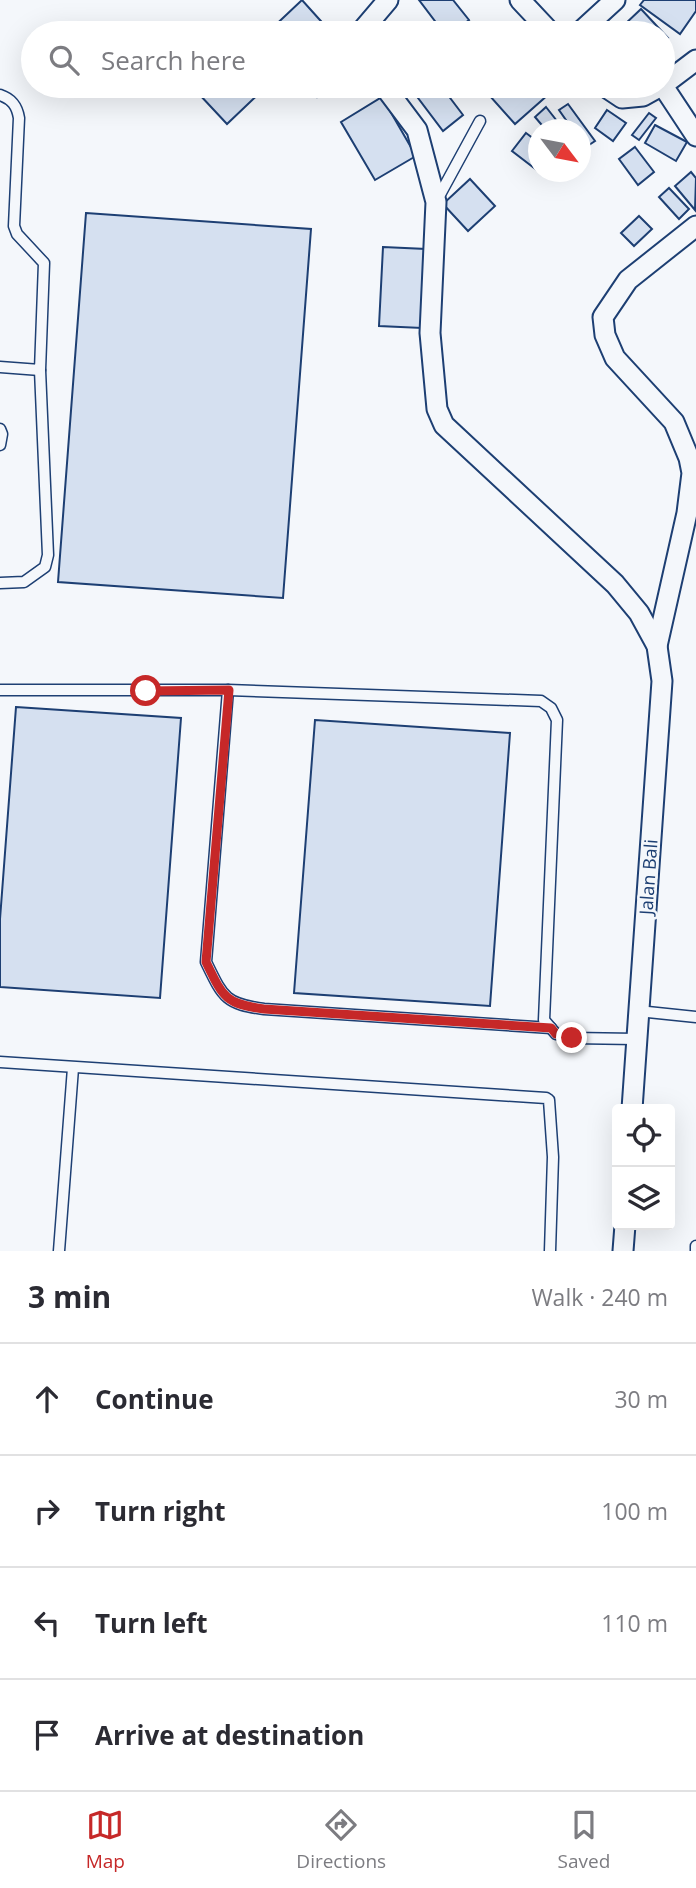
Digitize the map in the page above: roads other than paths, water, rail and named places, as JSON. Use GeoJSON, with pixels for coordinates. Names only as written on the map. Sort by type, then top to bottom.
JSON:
{"type":"FeatureCollection","features":[{"type":"Feature","properties":{"kind":"street"},"geometry":{"type":"LineString","coordinates":[[370,21],[388,0]]}},
{"type":"Feature","properties":{"kind":"street"},"geometry":{"type":"LineString","coordinates":[[520,0],[540,21]]}},
{"type":"Feature","properties":{"kind":"street"},"geometry":{"type":"LineString","coordinates":[[592,21],[615,0]]}},
{"type":"Feature","properties":{"kind":"street"},"geometry":{"type":"LineString","coordinates":[[675,75],[696,60]]}},
{"type":"Feature","properties":{"kind":"street"},"geometry":{"type":"LineString","coordinates":[[393,98],[417,130],[436,202],[430,334],[437,409],[444,425],[615,584],[639,613],[657,646]]}},
{"type":"Feature","properties":{"kind":"street"},"geometry":{"type":"LineString","coordinates":[[671,98],[696,136]]}},
{"type":"Feature","properties":{"kind":"street"},"geometry":{"type":"LineString","coordinates":[[657,646],[687,513],[692,473],[689,458],[674,422],[615,358],[605,335],[603,317],[628,280],[696,226]]}},
{"type":"Feature","properties":{"kind":"street","name":"Jalan Bali"},"geometry":{"type":"LineString","coordinates":[[632,1104],[662,681],[657,646]]}},
{"type":"Feature","properties":{"kind":"street"},"geometry":{"type":"LineString","coordinates":[[623,1251],[625,1230]]}},
{"type":"Feature","properties":{"kind":"lane"},"geometry":{"type":"LineString","coordinates":[[0,95],[9,98],[17,108],[19,118],[14,226],[17,234],[44,263],[40,370],[48,555],[45,567],[24,582],[0,583]]}},
{"type":"Feature","properties":{"kind":"lane"},"geometry":{"type":"LineString","coordinates":[[436,202],[481,121]]}},
{"type":"Feature","properties":{"kind":"lane"},"geometry":{"type":"LineString","coordinates":[[0,367],[40,370]]}},
{"type":"Feature","properties":{"kind":"lane"},"geometry":{"type":"LineString","coordinates":[[0,429],[0,445]]}},
{"type":"Feature","properties":{"kind":"lane"},"geometry":{"type":"LineString","coordinates":[[0,690],[229,690],[541,701],[551,708],[557,720],[544,1020],[556,1034],[572,1038],[636,1039]]}},
{"type":"Feature","properties":{"kind":"lane"},"geometry":{"type":"LineString","coordinates":[[229,690],[206,962],[218,987],[228,999],[240,1006],[264,1009],[551,1028]]}},
{"type":"Feature","properties":{"kind":"lane"},"geometry":{"type":"LineString","coordinates":[[638,1011],[696,1017]]}},
{"type":"Feature","properties":{"kind":"lane"},"geometry":{"type":"LineString","coordinates":[[0,1062],[546,1098],[549,1100],[553,1157],[550,1251]]}},
{"type":"Feature","properties":{"kind":"lane"},"geometry":{"type":"LineString","coordinates":[[59,1251],[73,1068]]}}]}
